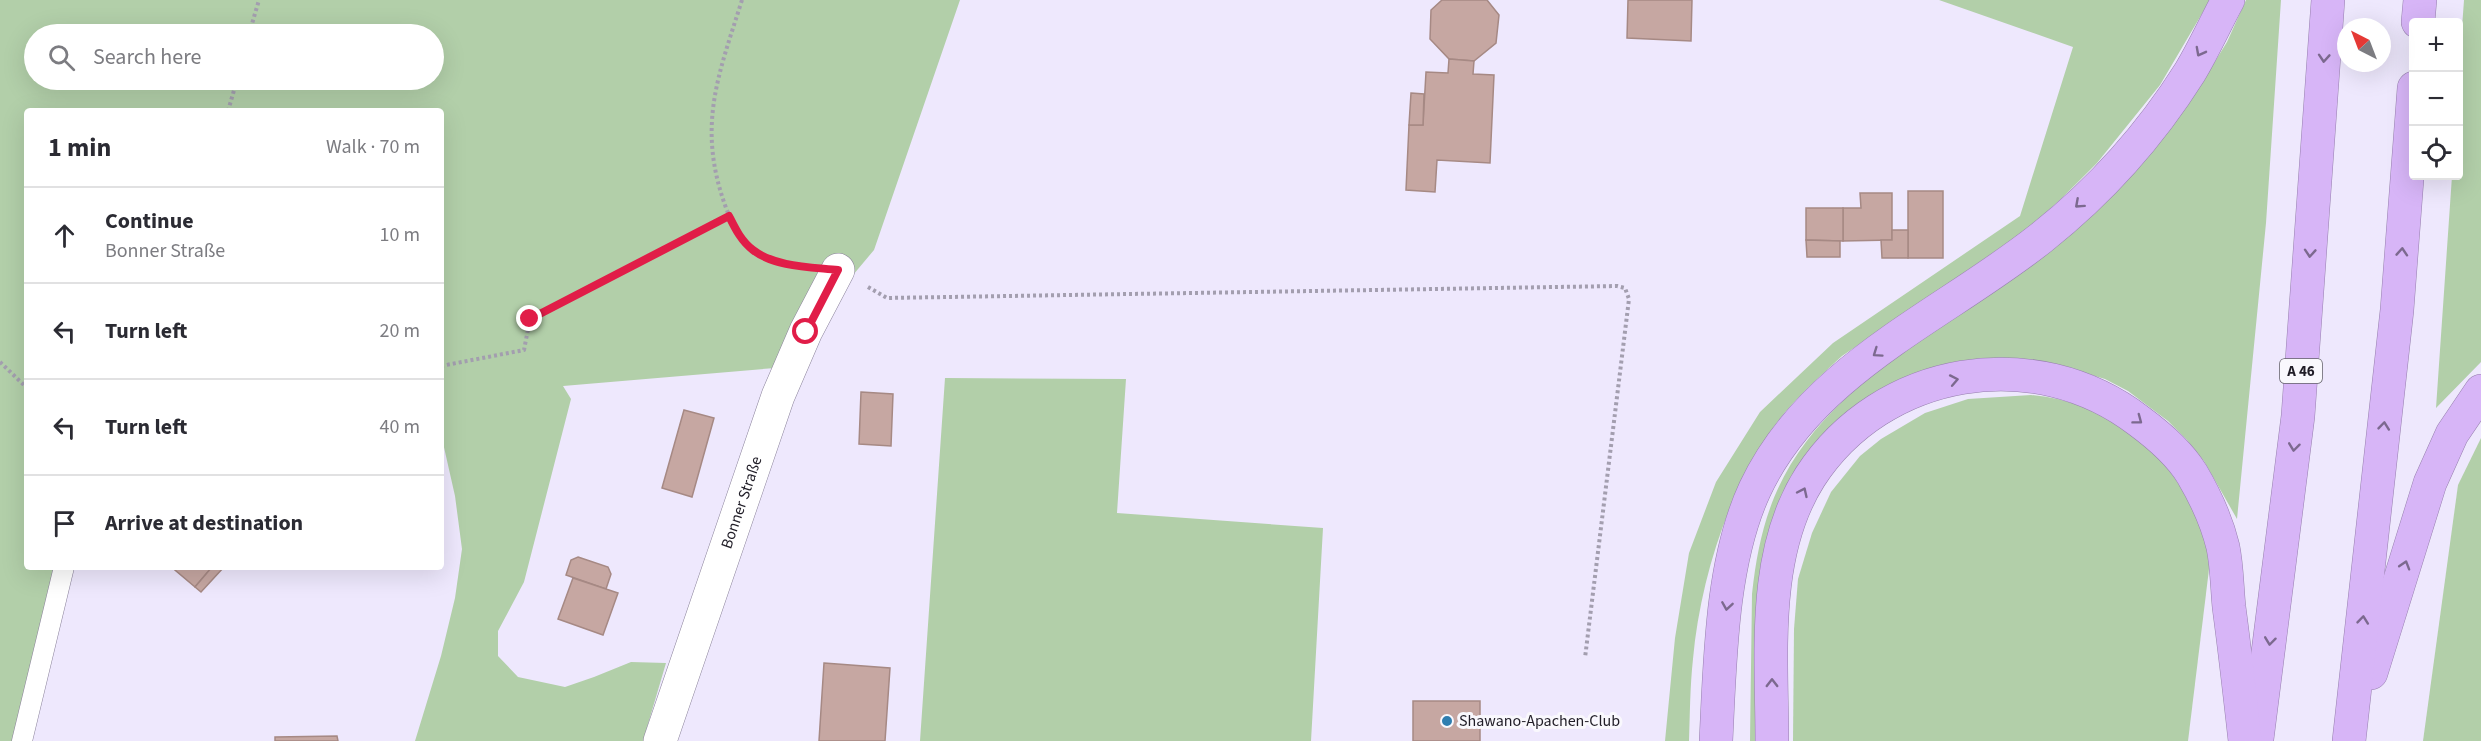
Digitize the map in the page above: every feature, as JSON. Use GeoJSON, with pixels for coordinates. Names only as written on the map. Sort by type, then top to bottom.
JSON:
{"type":"FeatureCollection","features":[{"type":"Feature","properties":{"kind":"highway"},"geometry":{"type":"LineString","coordinates":[[1716,741],[1722,639],[1736,548],[1755,489],[1780,444],[1816,402],[1857,367],[2042,238],[2096,189],[2144,136],[2190,72],[2228,0]]}},
{"type":"Feature","properties":{"kind":"highway","name":"A 46"},"geometry":{"type":"LineString","coordinates":[[2257,741],[2298,416],[2328,0]]}},
{"type":"Feature","properties":{"kind":"highway"},"geometry":{"type":"LineString","coordinates":[[2418,18],[2420,0]]}},
{"type":"Feature","properties":{"kind":"highway"},"geometry":{"type":"LineString","coordinates":[[2350,741],[2397,310],[2411,126]]}},
{"type":"Feature","properties":{"kind":"highway"},"geometry":{"type":"LineString","coordinates":[[1772,741],[1772,633],[1776,574],[1789,523],[1810,478],[1847,433],[1886,404],[1926,385],[1975,376],[2027,375],[2076,386],[2122,408],[2159,436],[2190,471],[2206,501],[2223,548],[2245,741]]}},
{"type":"Feature","properties":{"kind":"highway"},"geometry":{"type":"LineString","coordinates":[[2350,741],[2430,483],[2452,434],[2481,391]]}},
{"type":"Feature","properties":{"kind":"street","name":"Bonner Straße"},"geometry":{"type":"LineString","coordinates":[[660,741],[778,396],[806,332],[838,270]]}},
{"type":"Feature","properties":{"kind":"lane"},"geometry":{"type":"LineString","coordinates":[[22,741],[63,570]]}},
{"type":"Feature","properties":{"kind":"path"},"geometry":{"type":"LineString","coordinates":[[252,24],[259,0]]}},
{"type":"Feature","properties":{"kind":"path"},"geometry":{"type":"LineString","coordinates":[[742,0],[720,68],[712,105],[710,141],[715,177],[729,216],[738,234],[753,250],[791,264],[838,270],[887,298],[1593,286],[1625,288],[1629,299],[1585,658]]}},
{"type":"Feature","properties":{"kind":"path"},"geometry":{"type":"LineString","coordinates":[[229,108],[234,90]]}},
{"type":"Feature","properties":{"kind":"path"},"geometry":{"type":"LineString","coordinates":[[444,365],[524,350],[530,319],[729,216]]}},
{"type":"Feature","properties":{"kind":"path"},"geometry":{"type":"LineString","coordinates":[[0,362],[24,385]]}},
{"type":"Feature","properties":{"kind":"green space"},"geometry":{"type":"Polygon","coordinates":[[[0,0],[960,0],[874,250],[775,368],[563,386],[571,399],[524,582],[498,631],[498,656],[518,677],[565,687],[631,662],[666,663],[643,741],[415,741],[441,656],[455,598],[462,549],[455,496],[444,447],[444,108],[24,108],[24,570],[58,570],[17,741],[0,741],[0,0]]]}},
{"type":"Feature","properties":{"kind":"green space"},"geometry":{"type":"Polygon","coordinates":[[[1939,0],[2210,0],[2160,85],[2097,163],[2063,197],[2029,228],[1842,356],[1782,415],[1744,477],[1719,536],[1710,567],[1702,598],[1693,659],[1689,741],[1665,741],[1675,638],[1689,553],[1716,482],[1760,412],[1833,343],[2020,216],[2073,47],[1939,0]]]}},
{"type":"Feature","properties":{"kind":"green space"},"geometry":{"type":"Polygon","coordinates":[[[2246,0],[2281,0],[2266,223],[2237,519],[2204,461],[2187,440],[2168,421],[2128,391],[2105,379],[2051,363],[1998,360],[1802,472],[1762,741],[1750,741],[1752,594],[1756,563],[1770,509],[1792,462],[1826,418],[1848,396],[2203,81],[2227,42],[2246,0]]]}},
{"type":"Feature","properties":{"kind":"green space"},"geometry":{"type":"Polygon","coordinates":[[[2464,0],[2481,0],[2481,362],[2436,408],[2452,180],[2463,180],[2464,0]]]}},
{"type":"Feature","properties":{"kind":"green space"},"geometry":{"type":"Polygon","coordinates":[[[945,378],[1126,379],[1117,513],[1323,528],[1311,741],[920,741],[945,378]]]}},
{"type":"Feature","properties":{"kind":"green space"},"geometry":{"type":"Polygon","coordinates":[[[2031,395],[2065,401],[2096,412],[2124,428],[2149,448],[2170,471],[2187,498],[2200,528],[2210,561],[2188,741],[1793,741],[1794,629],[1798,579],[1812,533],[1831,492],[1860,456],[1881,439],[1925,413],[1968,399],[2031,395]]]}},
{"type":"Feature","properties":{"kind":"green space"},"geometry":{"type":"Polygon","coordinates":[[[2481,438],[2481,741],[2423,741],[2458,485],[2481,438]]]}},
{"type":"Feature","properties":{"kind":"building"},"geometry":{"type":"Polygon","coordinates":[[[1442,0],[1487,0],[1499,15],[1496,43],[1474,61],[1449,59],[1430,39],[1431,10],[1442,0]]]}},
{"type":"Feature","properties":{"kind":"building"},"geometry":{"type":"Polygon","coordinates":[[[1628,0],[1692,0],[1691,41],[1627,38],[1628,0]]]}},
{"type":"Feature","properties":{"kind":"building"},"geometry":{"type":"Polygon","coordinates":[[[1449,59],[1474,61],[1473,74],[1494,75],[1490,163],[1437,160],[1435,192],[1406,190],[1409,125],[1423,125],[1426,72],[1448,73],[1449,59]]]}},
{"type":"Feature","properties":{"kind":"building"},"geometry":{"type":"Polygon","coordinates":[[[1411,93],[1424,94],[1423,125],[1409,125],[1411,93]]]}},
{"type":"Feature","properties":{"kind":"building"},"geometry":{"type":"Polygon","coordinates":[[[1908,191],[1943,191],[1943,258],[1908,258],[1908,191]]]}},
{"type":"Feature","properties":{"kind":"building"},"geometry":{"type":"Polygon","coordinates":[[[1860,193],[1892,193],[1892,240],[1843,241],[1843,208],[1861,208],[1860,193]]]}},
{"type":"Feature","properties":{"kind":"building"},"geometry":{"type":"Polygon","coordinates":[[[1806,208],[1843,208],[1843,241],[1806,240],[1806,208]]]}},
{"type":"Feature","properties":{"kind":"building"},"geometry":{"type":"Polygon","coordinates":[[[1892,230],[1908,230],[1908,258],[1882,258],[1881,240],[1892,240],[1892,230]]]}},
{"type":"Feature","properties":{"kind":"building"},"geometry":{"type":"Polygon","coordinates":[[[1806,240],[1840,241],[1840,257],[1807,257],[1806,240]]]}},
{"type":"Feature","properties":{"kind":"building"},"geometry":{"type":"Polygon","coordinates":[[[861,392],[893,394],[891,446],[859,444],[861,392]]]}},
{"type":"Feature","properties":{"kind":"building"},"geometry":{"type":"Polygon","coordinates":[[[684,410],[714,418],[692,497],[662,488],[684,410]]]}},
{"type":"Feature","properties":{"kind":"building"},"geometry":{"type":"Polygon","coordinates":[[[578,557],[608,567],[611,574],[606,589],[566,575],[571,560],[578,557]]]}},
{"type":"Feature","properties":{"kind":"building"},"geometry":{"type":"Polygon","coordinates":[[[175,570],[209,570],[195,587],[175,570]]]}},
{"type":"Feature","properties":{"kind":"building"},"geometry":{"type":"Polygon","coordinates":[[[209,570],[221,570],[201,592],[195,587],[209,570]]]}},
{"type":"Feature","properties":{"kind":"building"},"geometry":{"type":"Polygon","coordinates":[[[573,578],[618,593],[603,635],[558,619],[573,578]]]}},
{"type":"Feature","properties":{"kind":"building"},"geometry":{"type":"Polygon","coordinates":[[[824,663],[890,668],[885,741],[819,741],[824,663]]]}},
{"type":"Feature","properties":{"kind":"building","name":"Shawano-Apachen-Club"},"geometry":{"type":"Polygon","coordinates":[[[1413,701],[1480,701],[1480,741],[1413,741],[1413,701]]]}},
{"type":"Feature","properties":{"kind":"building"},"geometry":{"type":"Polygon","coordinates":[[[337,736],[338,741],[275,741],[275,737],[337,736]]]}},
{"type":"Feature","properties":{"kind":"place","name":"Shawano-Apachen-Club"},"geometry":{"type":"Point","coordinates":[1447,721]}},
{"type":"Feature","properties":{"kind":"route"},"geometry":{"type":"LineString","coordinates":[[530,319],[729,216],[738,234],[753,250],[771,259],[838,270],[806,332]]}}]}
